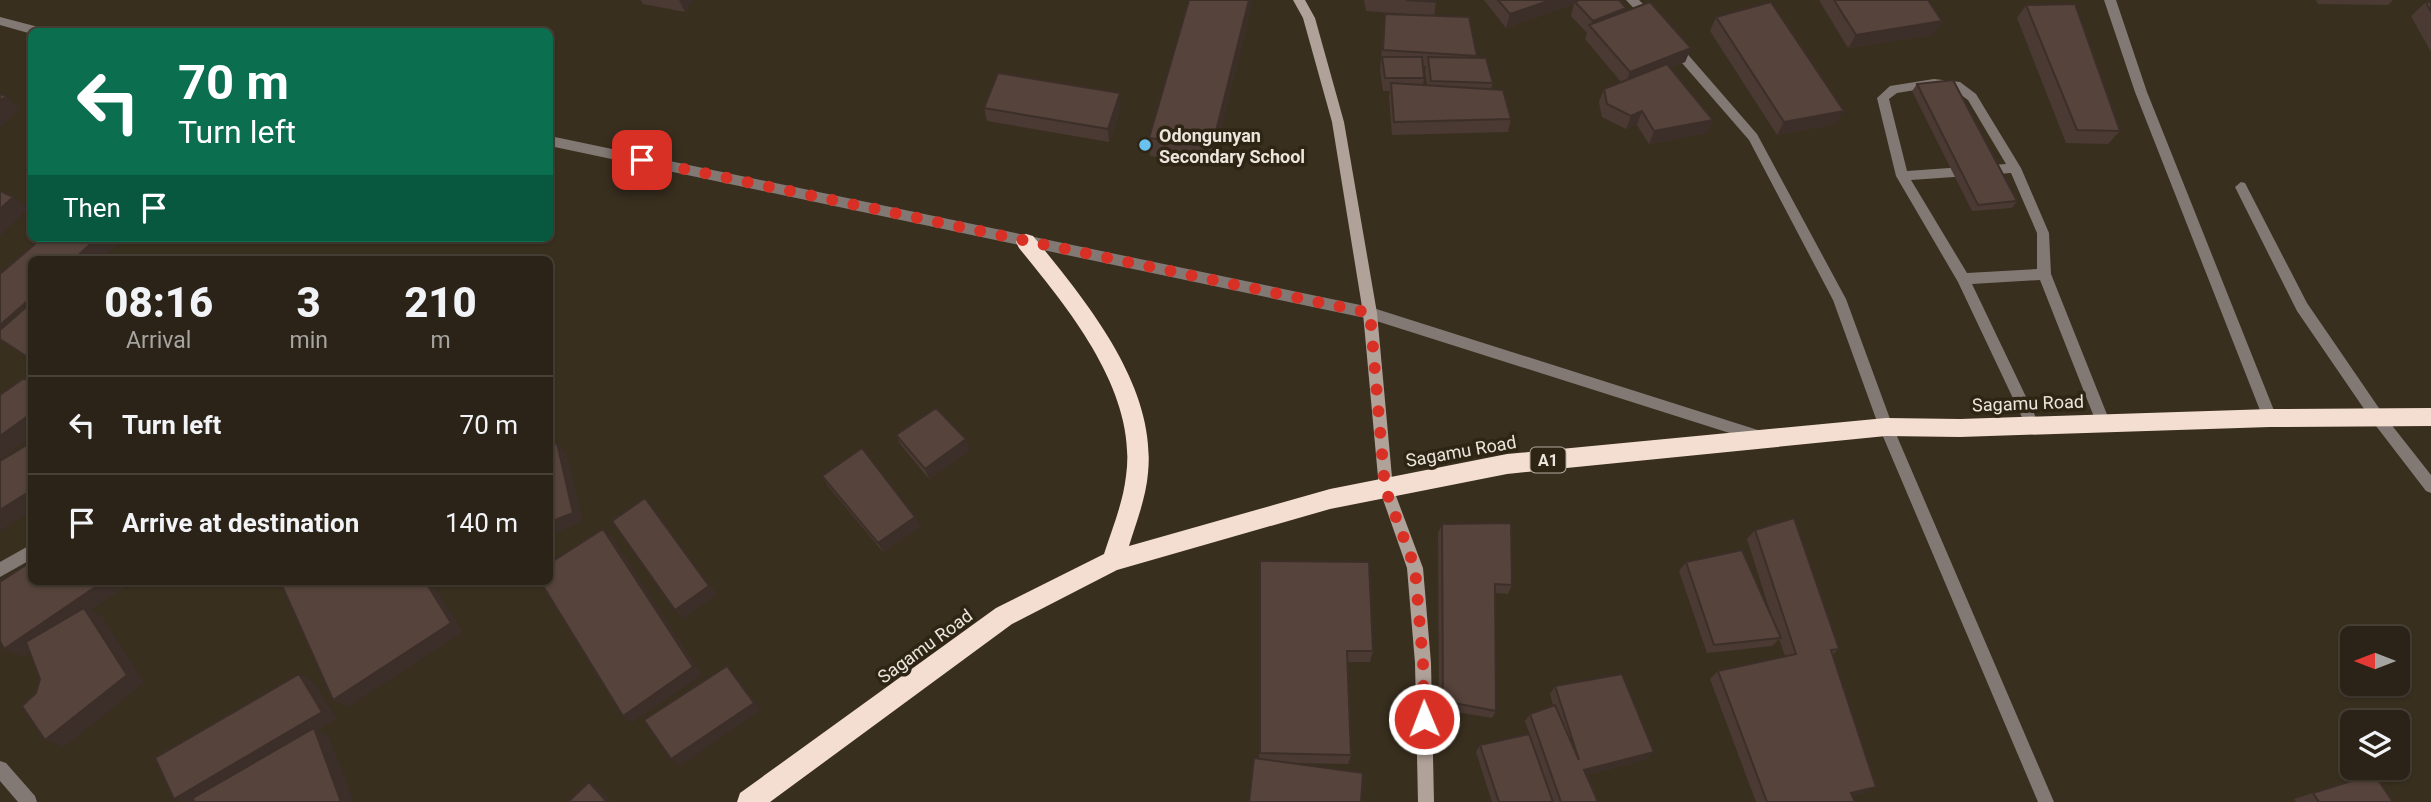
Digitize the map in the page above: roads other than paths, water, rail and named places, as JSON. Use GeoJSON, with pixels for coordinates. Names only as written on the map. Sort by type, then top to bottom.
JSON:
{"type":"FeatureCollection","features":[{"type":"Feature","properties":{"kind":"highway"},"geometry":{"type":"LineString","coordinates":[[1026,242],[1106,346],[1128,397],[1139,470],[1114,561]]}},
{"type":"Feature","properties":{"kind":"highway","name":"Sagamu Road"},"geometry":{"type":"LineString","coordinates":[[749,802],[1004,617],[1114,561],[1331,499],[1507,464],[1886,427],[2431,417]]}},
{"type":"Feature","properties":{"kind":"street"},"geometry":{"type":"LineString","coordinates":[[1299,0],[1309,18],[1338,122],[1370,313],[1385,488],[1415,568],[1423,663],[1426,802]]}},
{"type":"Feature","properties":{"kind":"street"},"geometry":{"type":"LineString","coordinates":[[1632,0],[1753,137],[1839,299],[1886,427],[2046,802]]}},
{"type":"Feature","properties":{"kind":"street"},"geometry":{"type":"LineString","coordinates":[[2110,0],[2141,92],[2270,418]]}},
{"type":"Feature","properties":{"kind":"street"},"geometry":{"type":"LineString","coordinates":[[0,21],[28,28]]}},
{"type":"Feature","properties":{"kind":"street"},"geometry":{"type":"LineString","coordinates":[[2033,426],[1963,279],[1902,176],[1883,98],[1894,89],[1934,83],[1956,85],[1972,97],[2015,167],[2043,233],[2045,274],[2103,422]]}},
{"type":"Feature","properties":{"kind":"street"},"geometry":{"type":"LineString","coordinates":[[553,142],[1370,313],[1763,437]]}},
{"type":"Feature","properties":{"kind":"street"},"geometry":{"type":"LineString","coordinates":[[1902,176],[2015,167]]}},
{"type":"Feature","properties":{"kind":"street"},"geometry":{"type":"LineString","coordinates":[[2241,187],[2302,307],[2378,418],[2431,486]]}},
{"type":"Feature","properties":{"kind":"street"},"geometry":{"type":"LineString","coordinates":[[1963,279],[2045,274]]}},
{"type":"Feature","properties":{"kind":"street"},"geometry":{"type":"LineString","coordinates":[[0,570],[28,553]]}},
{"type":"Feature","properties":{"kind":"street"},"geometry":{"type":"LineString","coordinates":[[0,769],[29,802]]}},
{"type":"Feature","properties":{"kind":"place","name":"Odongunyan Secondary School"},"geometry":{"type":"Point","coordinates":[1145,145]}}]}
